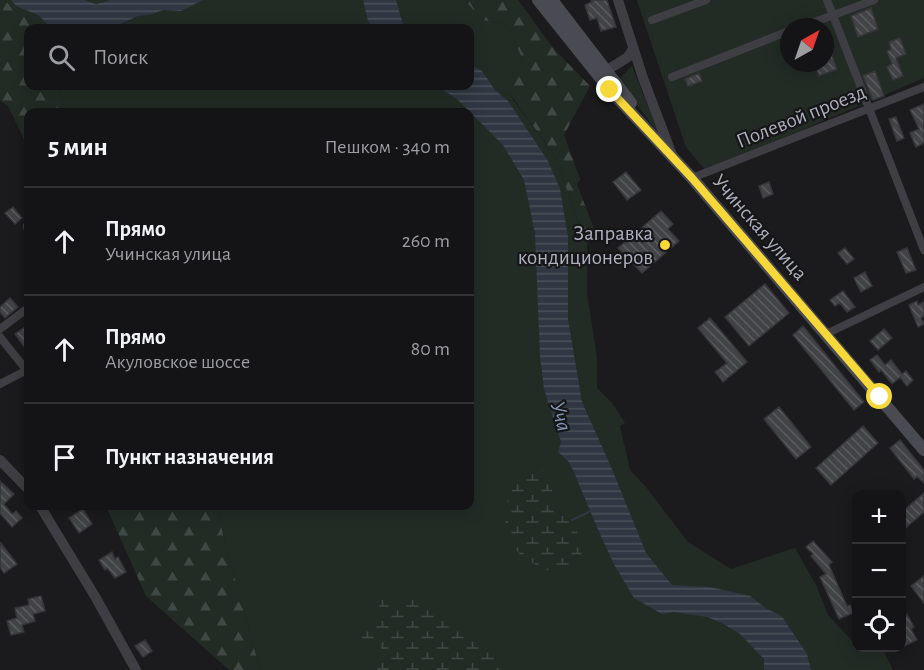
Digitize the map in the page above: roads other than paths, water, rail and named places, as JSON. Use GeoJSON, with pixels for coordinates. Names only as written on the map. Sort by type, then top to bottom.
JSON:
{"type":"FeatureCollection","features":[{"type":"Feature","properties":{"kind":"main road"},"geometry":{"type":"LineString","coordinates":[[538,0],[673,158]]}},
{"type":"Feature","properties":{"kind":"main road"},"geometry":{"type":"LineString","coordinates":[[552,0],[601,72]]}},
{"type":"Feature","properties":{"kind":"main road","name":"Учинская улица"},"geometry":{"type":"LineString","coordinates":[[673,158],[924,450]]}},
{"type":"Feature","properties":{"kind":"street","name":"Учинская улица"},"geometry":{"type":"LineString","coordinates":[[618,0],[633,49],[673,158]]}},
{"type":"Feature","properties":{"kind":"street"},"geometry":{"type":"LineString","coordinates":[[652,20],[706,0]]}},
{"type":"Feature","properties":{"kind":"street"},"geometry":{"type":"LineString","coordinates":[[827,0],[924,250]]}},
{"type":"Feature","properties":{"kind":"street"},"geometry":{"type":"LineString","coordinates":[[824,18],[874,0]]}},
{"type":"Feature","properties":{"kind":"street"},"geometry":{"type":"LineString","coordinates":[[672,77],[780,35]]}},
{"type":"Feature","properties":{"kind":"street"},"geometry":{"type":"LineString","coordinates":[[601,72],[628,57],[633,49]]}},
{"type":"Feature","properties":{"kind":"street","name":"Полевой проезд"},"geometry":{"type":"LineString","coordinates":[[692,178],[924,87]]}},
{"type":"Feature","properties":{"kind":"street"},"geometry":{"type":"LineString","coordinates":[[826,334],[924,287]]}},
{"type":"Feature","properties":{"kind":"street"},"geometry":{"type":"LineString","coordinates":[[0,329],[24,311]]}},
{"type":"Feature","properties":{"kind":"street"},"geometry":{"type":"LineString","coordinates":[[0,337],[24,366]]}},
{"type":"Feature","properties":{"kind":"street"},"geometry":{"type":"LineString","coordinates":[[0,384],[24,373]]}},
{"type":"Feature","properties":{"kind":"street"},"geometry":{"type":"LineString","coordinates":[[0,460],[24,485]]}},
{"type":"Feature","properties":{"kind":"street"},"geometry":{"type":"LineString","coordinates":[[42,510],[91,588],[136,670]]}},
{"type":"Feature","properties":{"kind":"water"},"geometry":{"type":"Polygon","coordinates":[[[11,0],[84,0],[96,4],[112,0],[203,0],[181,11],[163,10],[138,16],[120,24],[48,24],[38,15],[16,6],[11,0]]]}},
{"type":"Feature","properties":{"kind":"water"},"geometry":{"type":"Polygon","coordinates":[[[363,0],[396,0],[403,24],[370,24],[363,0]]]}},
{"type":"Feature","properties":{"kind":"water","name":"Уча"},"geometry":{"type":"Polygon","coordinates":[[[474,66],[482,71],[495,90],[508,101],[548,161],[560,189],[568,237],[568,319],[582,402],[646,553],[672,585],[710,587],[750,596],[778,614],[807,654],[811,670],[764,670],[764,659],[740,634],[722,623],[707,617],[674,612],[662,614],[634,598],[615,566],[573,470],[568,461],[558,452],[561,442],[544,389],[540,356],[535,233],[524,180],[503,145],[474,116],[474,108],[466,108],[443,90],[474,90],[474,66]]]}},
{"type":"Feature","properties":{"kind":"waterway"},"geometry":{"type":"LineString","coordinates":[[572,520],[591,511]]}},
{"type":"Feature","properties":{"kind":"place","name":"Заправка кондиционеров"},"geometry":{"type":"Point","coordinates":[665,245]}}]}
